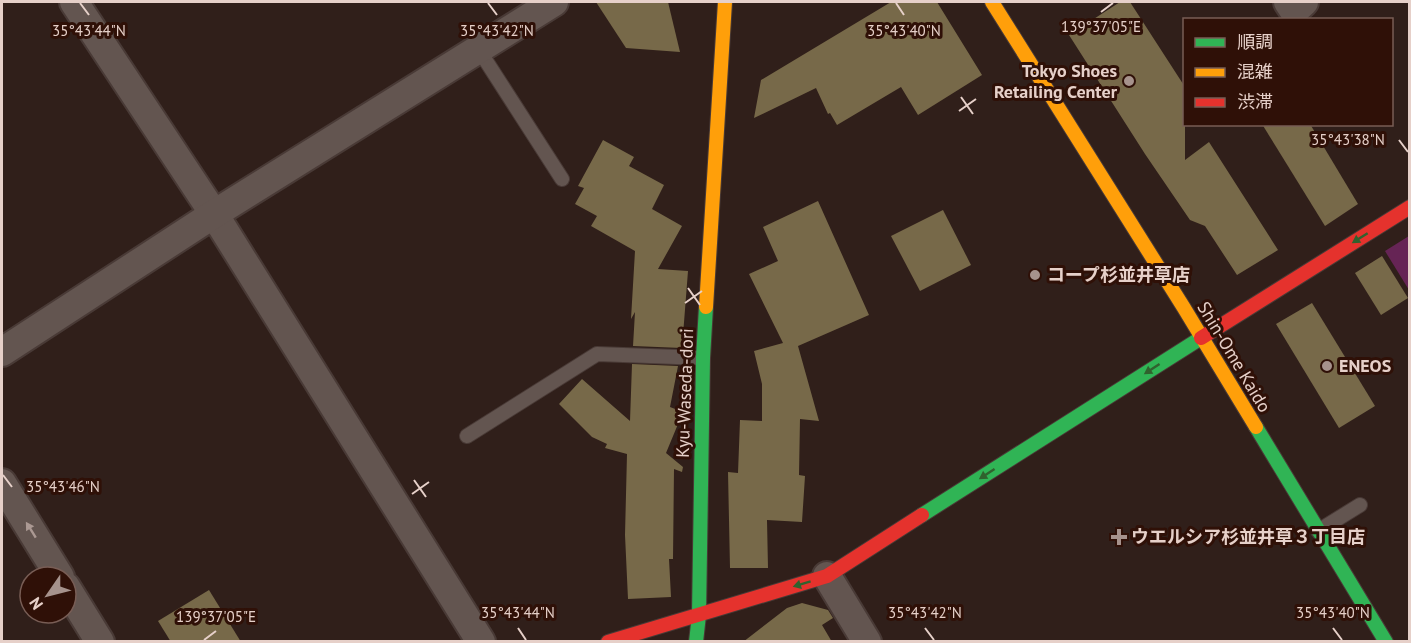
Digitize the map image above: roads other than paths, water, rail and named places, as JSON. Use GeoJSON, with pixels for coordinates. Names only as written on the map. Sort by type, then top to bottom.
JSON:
{"type":"FeatureCollection","features":[{"type":"Feature","properties":{"kind":"main road","name":"Kyu-Waseda-dori"},"geometry":{"type":"LineString","coordinates":[[696,642],[699,615],[703,358],[725,2]]}},
{"type":"Feature","properties":{"kind":"main road","name":"Shin-Ome Kaido"},"geometry":{"type":"LineString","coordinates":[[992,2],[1201,338],[1386,642]]}},
{"type":"Feature","properties":{"kind":"main road"},"geometry":{"type":"LineString","coordinates":[[608,642],[827,576],[1410,207]]}},
{"type":"Feature","properties":{"kind":"street"},"geometry":{"type":"LineString","coordinates":[[74,2],[214,214],[481,642]]}},
{"type":"Feature","properties":{"kind":"street"},"geometry":{"type":"LineString","coordinates":[[2,352],[214,214],[554,2]]}},
{"type":"Feature","properties":{"kind":"street"},"geometry":{"type":"LineString","coordinates":[[1288,2],[1294,11],[1304,2]]}},
{"type":"Feature","properties":{"kind":"street"},"geometry":{"type":"LineString","coordinates":[[2,483],[53,565]]}},
{"type":"Feature","properties":{"kind":"street"},"geometry":{"type":"LineString","coordinates":[[827,576],[867,642]]}},
{"type":"Feature","properties":{"kind":"street"},"geometry":{"type":"LineString","coordinates":[[78,606],[100,642]]}},
{"type":"Feature","properties":{"kind":"lane"},"geometry":{"type":"LineString","coordinates":[[479,50],[562,179]]}},
{"type":"Feature","properties":{"kind":"lane"},"geometry":{"type":"LineString","coordinates":[[467,436],[597,354],[703,358]]}},
{"type":"Feature","properties":{"kind":"lane"},"geometry":{"type":"LineString","coordinates":[[1317,531],[1360,505]]}},
{"type":"Feature","properties":{"kind":"place","name":"Tokyo Shoes Retailing Center"},"geometry":{"type":"Point","coordinates":[1129,81]}},
{"type":"Feature","properties":{"kind":"place","name":"コープ杉並井草店"},"geometry":{"type":"Point","coordinates":[1035,275]}},
{"type":"Feature","properties":{"kind":"place","name":"ENEOS"},"geometry":{"type":"Point","coordinates":[1327,366]}},
{"type":"Feature","properties":{"kind":"place","name":"ウエルシア杉並井草３丁目店"},"geometry":{"type":"Point","coordinates":[1119,537]}}]}
